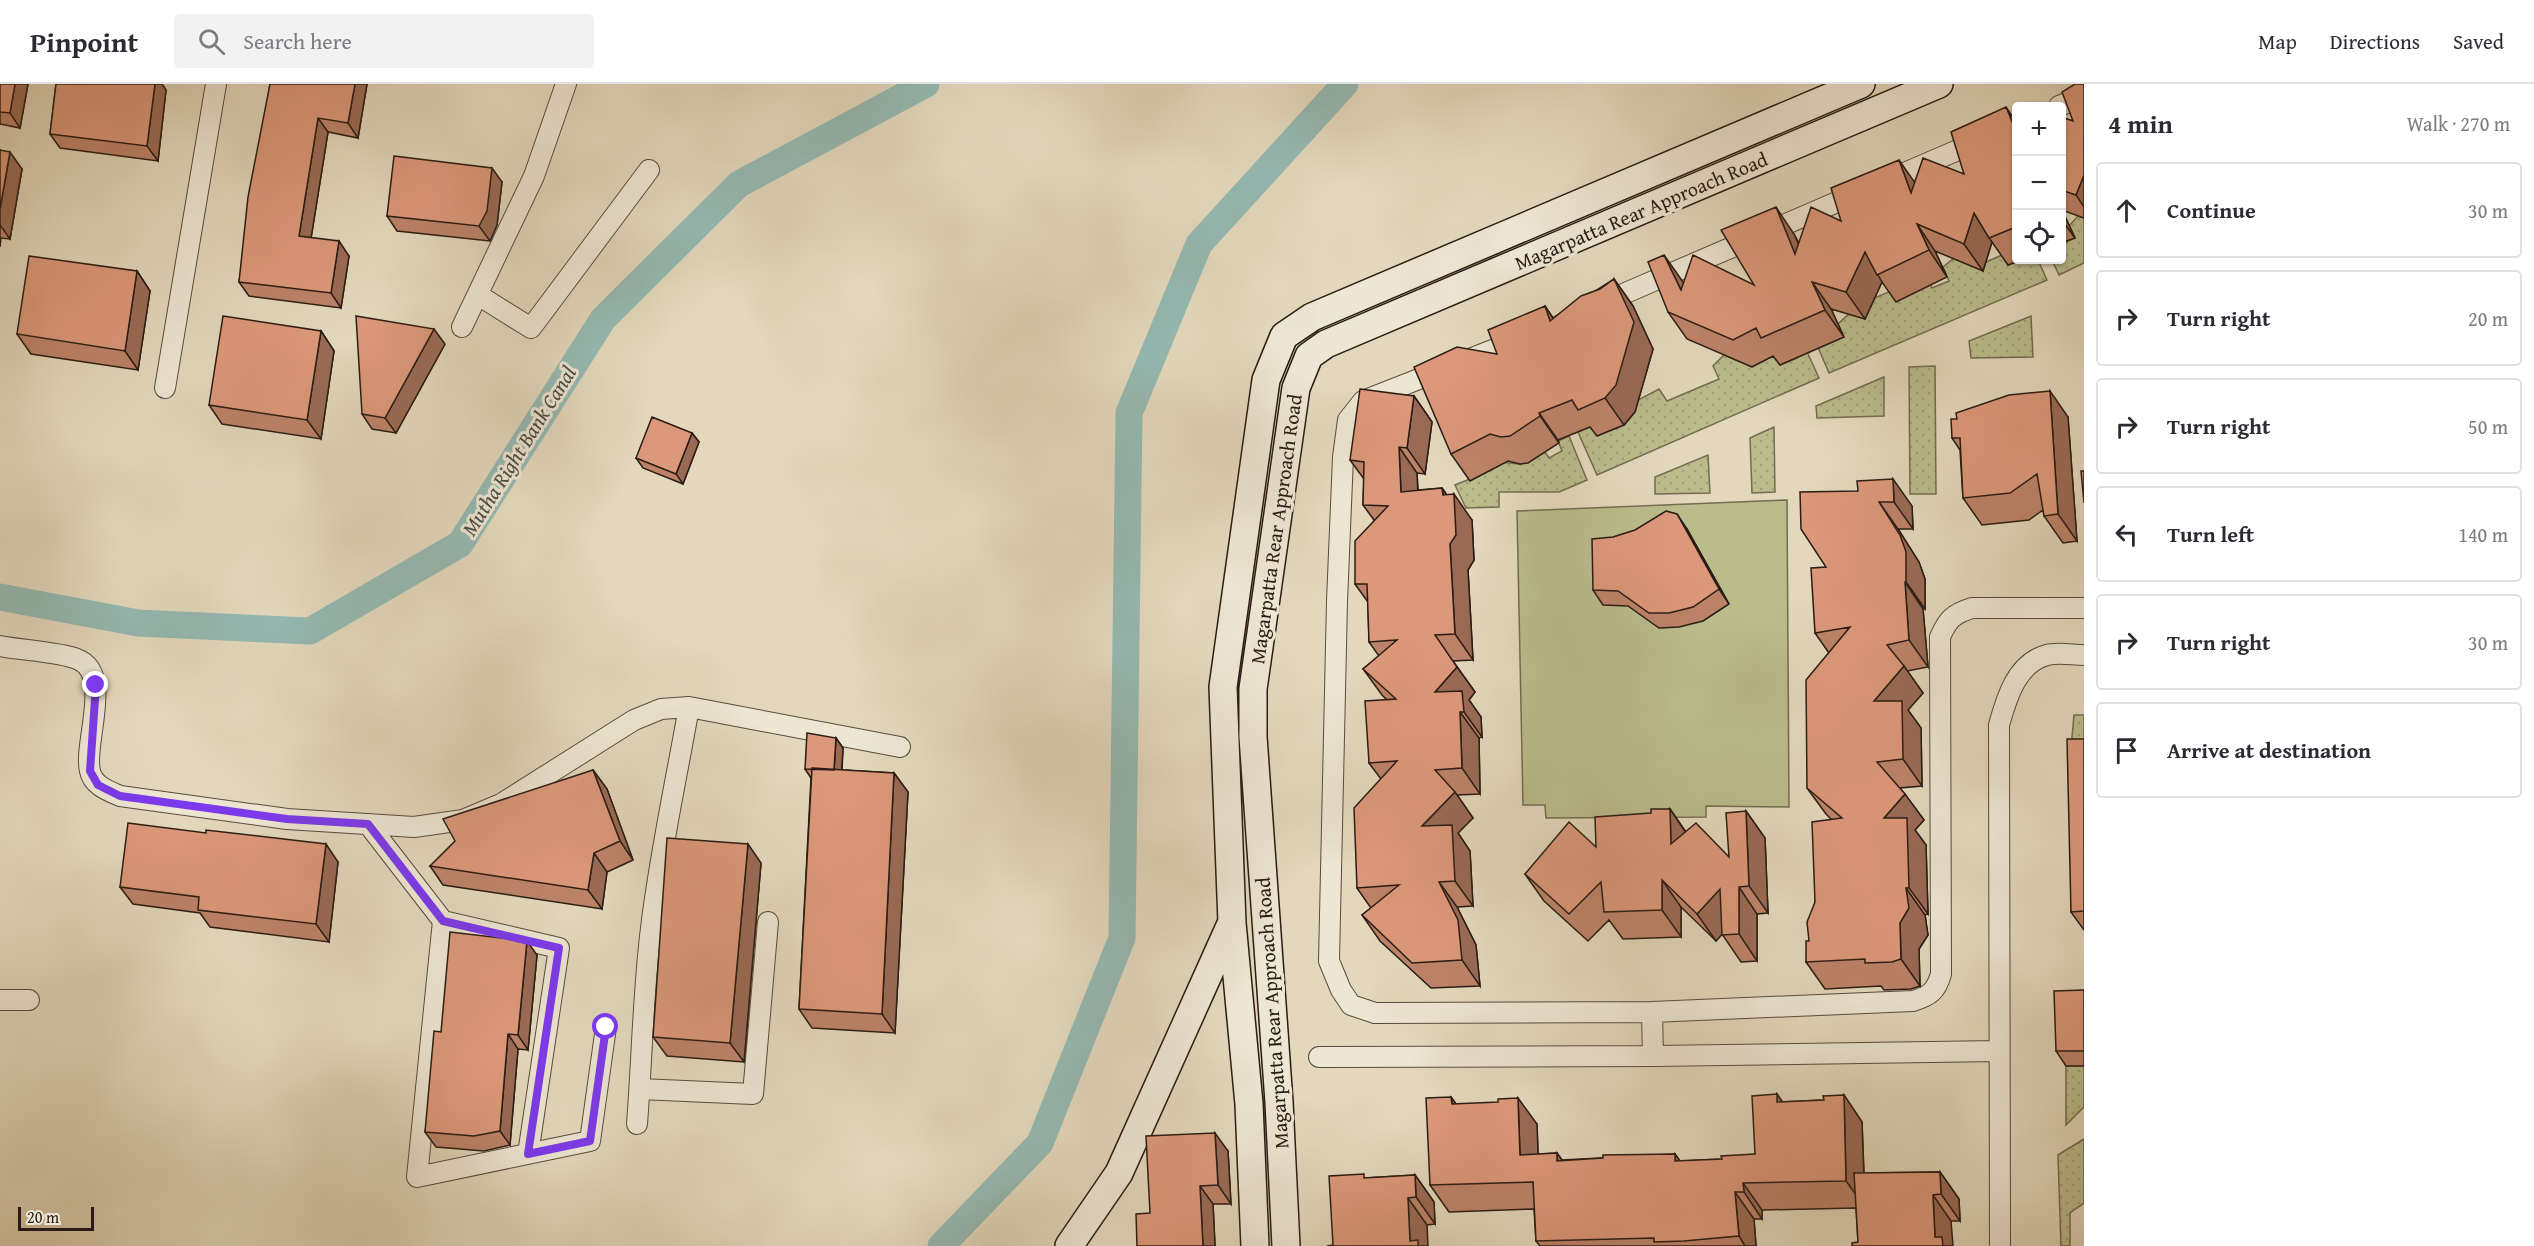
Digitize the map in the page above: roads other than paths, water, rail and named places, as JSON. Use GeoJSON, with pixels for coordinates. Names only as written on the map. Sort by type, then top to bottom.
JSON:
{"type":"FeatureCollection","features":[{"type":"Feature","properties":{"kind":"street"},"geometry":{"type":"LineString","coordinates":[[165,388],[216,84]]}},
{"type":"Feature","properties":{"kind":"street"},"geometry":{"type":"LineString","coordinates":[[462,327],[534,176],[566,84]]}},
{"type":"Feature","properties":{"kind":"street","name":"Magarpatta Rear Approach Road"},"geometry":{"type":"LineString","coordinates":[[1255,1246],[1249,1104],[1232,923],[1223,687],[1266,380],[1284,336],[1312,317],[1861,84]]}},
{"type":"Feature","properties":{"kind":"street","name":"Magarpatta Rear Approach Road"},"geometry":{"type":"LineString","coordinates":[[1286,1246],[1279,1102],[1253,736],[1253,689],[1296,388],[1309,356],[1326,344],[1939,84]]}},
{"type":"Feature","properties":{"kind":"street"},"geometry":{"type":"LineString","coordinates":[[2066,103],[2084,96]]}},
{"type":"Feature","properties":{"kind":"street"},"geometry":{"type":"LineString","coordinates":[[1579,313],[2012,127]]}},
{"type":"Feature","properties":{"kind":"street"},"geometry":{"type":"LineString","coordinates":[[478,295],[531,328],[649,170]]}},
{"type":"Feature","properties":{"kind":"street"},"geometry":{"type":"LineString","coordinates":[[1536,332],[1363,401],[1348,420],[1343,457],[1337,601],[1329,961],[1341,990],[1351,1005],[1375,1013],[1652,1012],[1912,1001],[1928,996],[1937,988],[1941,975],[1940,637],[1946,624],[1957,613],[1972,608],[2084,608]]}},
{"type":"Feature","properties":{"kind":"street"},"geometry":{"type":"LineString","coordinates":[[0,646],[78,659],[91,669],[96,685],[90,771],[98,785],[120,796],[287,819],[414,827],[463,820],[501,804],[634,720],[661,709],[689,707],[900,747]]}},
{"type":"Feature","properties":{"kind":"street"},"geometry":{"type":"LineString","coordinates":[[2000,1246],[1999,725],[2008,693],[2028,665],[2047,655],[2084,655]]}},
{"type":"Feature","properties":{"kind":"street"},"geometry":{"type":"LineString","coordinates":[[637,1124],[644,1044],[644,995],[651,925],[664,838],[689,707]]}},
{"type":"Feature","properties":{"kind":"street"},"geometry":{"type":"LineString","coordinates":[[368,824],[443,921],[559,948],[528,1154]]}},
{"type":"Feature","properties":{"kind":"street"},"geometry":{"type":"LineString","coordinates":[[1069,1246],[1119,1173],[1232,923],[1264,886]]}},
{"type":"Feature","properties":{"kind":"street"},"geometry":{"type":"LineString","coordinates":[[443,921],[417,1178],[590,1141],[606,1027]]}},
{"type":"Feature","properties":{"kind":"street"},"geometry":{"type":"LineString","coordinates":[[640,1089],[753,1094],[768,922]]}},
{"type":"Feature","properties":{"kind":"street"},"geometry":{"type":"LineString","coordinates":[[0,1000],[28,1000]]}},
{"type":"Feature","properties":{"kind":"street"},"geometry":{"type":"LineString","coordinates":[[1652,1012],[1653,1056]]}},
{"type":"Feature","properties":{"kind":"street"},"geometry":{"type":"LineString","coordinates":[[1319,1057],[1653,1056],[1998,1051]]}},
{"type":"Feature","properties":{"kind":"waterway","name":"Mutha Right Bank Canal"},"geometry":{"type":"LineString","coordinates":[[0,597],[138,623],[310,631],[460,544],[603,319],[739,184],[926,84]]}},
{"type":"Feature","properties":{"kind":"waterway"},"geometry":{"type":"LineString","coordinates":[[941,1246],[1040,1143],[1122,938],[1129,413],[1199,244],[1345,84]]}}]}
